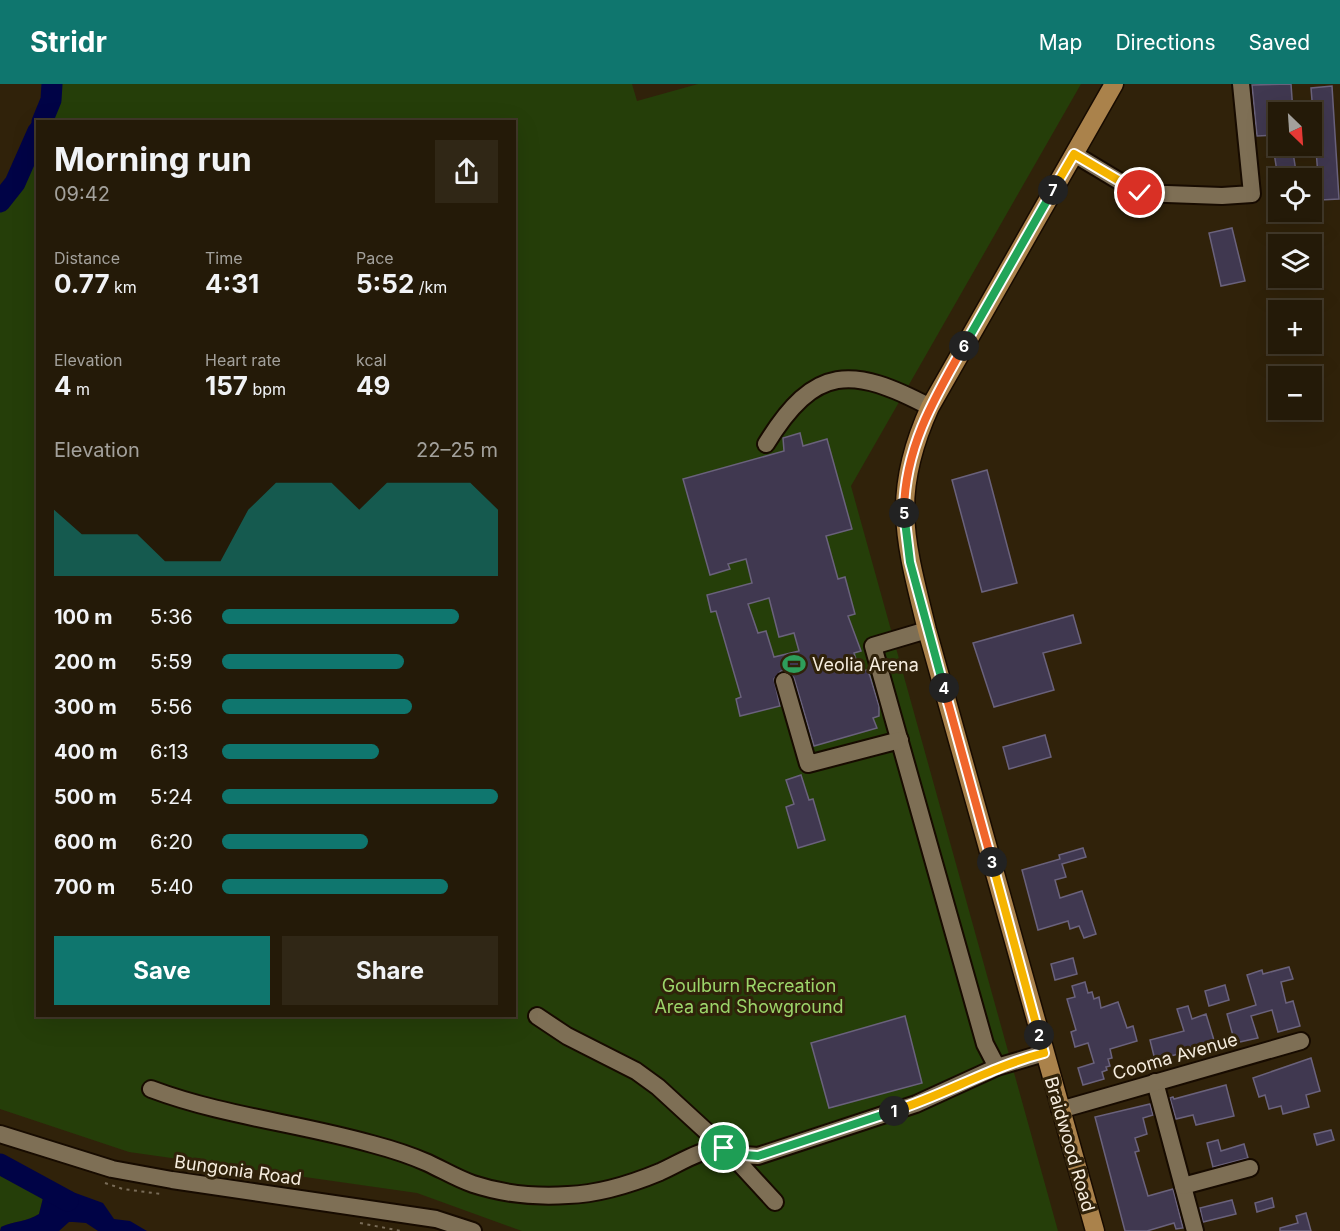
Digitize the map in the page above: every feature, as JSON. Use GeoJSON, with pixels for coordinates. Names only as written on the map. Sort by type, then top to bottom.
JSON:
{"type":"FeatureCollection","features":[{"type":"Feature","properties":{"kind":"main road","name":"Braidwood Road"},"geometry":{"type":"LineString","coordinates":[[1095,1231],[927,630],[910,562],[904,523],[904,491],[911,453],[930,406],[1114,84]]}},
{"type":"Feature","properties":{"kind":"street"},"geometry":{"type":"LineString","coordinates":[[1074,154],[1140,193],[1222,196],[1252,194],[1241,84]]}},
{"type":"Feature","properties":{"kind":"street"},"geometry":{"type":"LineString","coordinates":[[766,444],[791,409],[806,394],[819,385],[835,379],[867,379],[930,406]]}},
{"type":"Feature","properties":{"kind":"street"},"geometry":{"type":"LineString","coordinates":[[927,630],[873,646],[985,1044],[997,1067]]}},
{"type":"Feature","properties":{"kind":"street"},"geometry":{"type":"LineString","coordinates":[[784,681],[808,764],[900,740]]}},
{"type":"Feature","properties":{"kind":"street"},"geometry":{"type":"LineString","coordinates":[[537,1016],[567,1036],[636,1071],[658,1087],[727,1151],[775,1202]]}},
{"type":"Feature","properties":{"kind":"street","name":"Cooma Avenue"},"geometry":{"type":"LineString","coordinates":[[1060,1110],[1301,1041]]}},
{"type":"Feature","properties":{"kind":"street"},"geometry":{"type":"LineString","coordinates":[[151,1089],[225,1113],[343,1136],[385,1147],[409,1155],[473,1184],[513,1193],[567,1196],[598,1192],[660,1172],[710,1148],[758,1156],[916,1104],[997,1067],[1044,1053]]}},
{"type":"Feature","properties":{"kind":"street"},"geometry":{"type":"LineString","coordinates":[[1155,1082],[1195,1231]]}},
{"type":"Feature","properties":{"kind":"street","name":"Bungonia Road"},"geometry":{"type":"LineString","coordinates":[[0,1134],[112,1169],[436,1219],[472,1231]]}},
{"type":"Feature","properties":{"kind":"street"},"geometry":{"type":"LineString","coordinates":[[1183,1186],[1250,1168]]}},
{"type":"Feature","properties":{"kind":"green space","name":"Goulburn Recreation Area and Showground"},"geometry":{"type":"Polygon","coordinates":[[[61,84],[632,84],[637,101],[698,84],[1081,84],[851,486],[1058,1231],[522,1231],[417,1193],[129,1152],[0,1109],[0,204],[23,176],[36,148],[36,1017],[516,1017],[516,120],[50,120],[59,101],[61,84]]]}},
{"type":"Feature","properties":{"kind":"green space"},"geometry":{"type":"Polygon","coordinates":[[[0,1172],[29,1185],[43,1198],[39,1214],[30,1219],[1,1227],[0,1231],[0,1172]]]}},
{"type":"Feature","properties":{"kind":"shaded area"},"geometry":{"type":"Polygon","coordinates":[[[48,1183],[103,1203],[114,1219],[130,1221],[147,1231],[98,1231],[86,1223],[69,1222],[59,1231],[0,1231],[1,1227],[30,1219],[39,1214],[48,1183]]]}},
{"type":"Feature","properties":{"kind":"building"},"geometry":{"type":"Polygon","coordinates":[[[1291,84],[1292,102],[1268,102],[1268,135],[1257,136],[1252,85],[1291,84]]]}},
{"type":"Feature","properties":{"kind":"building"},"geometry":{"type":"Polygon","coordinates":[[[1332,86],[1339,199],[1322,200],[1322,168],[1317,168],[1316,156],[1322,156],[1322,102],[1312,102],[1311,88],[1332,86]]]}},
{"type":"Feature","properties":{"kind":"building"},"geometry":{"type":"Polygon","coordinates":[[[1275,156],[1294,156],[1295,168],[1276,168],[1275,156]]]}},
{"type":"Feature","properties":{"kind":"building"},"geometry":{"type":"Polygon","coordinates":[[[1232,228],[1245,281],[1221,286],[1209,233],[1232,228]]]}},
{"type":"Feature","properties":{"kind":"building"},"geometry":{"type":"Polygon","coordinates":[[[800,433],[803,446],[827,439],[852,529],[826,536],[838,579],[845,577],[855,614],[848,616],[861,651],[854,653],[860,672],[867,670],[870,676],[879,706],[879,716],[873,718],[877,728],[814,746],[794,678],[787,671],[781,671],[774,679],[780,706],[740,716],[736,699],[741,697],[716,611],[711,612],[707,595],[752,583],[746,559],[728,564],[730,569],[710,575],[683,479],[784,451],[783,438],[800,433]],[[769,598],[748,604],[758,633],[766,631],[774,657],[799,651],[794,633],[779,637],[769,598]]]}},
{"type":"Feature","properties":{"kind":"building"},"geometry":{"type":"Polygon","coordinates":[[[987,470],[1017,583],[982,592],[952,480],[987,470]]]}},
{"type":"Feature","properties":{"kind":"building"},"geometry":{"type":"Polygon","coordinates":[[[1073,615],[1081,643],[1043,653],[1054,690],[994,707],[973,643],[1073,615]]]}},
{"type":"Feature","properties":{"kind":"building"},"geometry":{"type":"Polygon","coordinates":[[[1045,735],[1051,757],[1009,769],[1003,747],[1045,735]]]}},
{"type":"Feature","properties":{"kind":"building"},"geometry":{"type":"Polygon","coordinates":[[[801,775],[809,800],[813,799],[825,840],[798,848],[786,807],[794,804],[786,780],[801,775]]]}},
{"type":"Feature","properties":{"kind":"building"},"geometry":{"type":"Polygon","coordinates":[[[1083,848],[1086,857],[1062,864],[1066,877],[1055,880],[1060,898],[1082,891],[1096,934],[1084,938],[1079,926],[1070,929],[1068,921],[1038,930],[1022,870],[1060,859],[1059,855],[1083,848]]]}},
{"type":"Feature","properties":{"kind":"building"},"geometry":{"type":"Polygon","coordinates":[[[1073,958],[1077,974],[1055,980],[1051,964],[1073,958]]]}},
{"type":"Feature","properties":{"kind":"building"},"geometry":{"type":"Polygon","coordinates":[[[1289,967],[1293,979],[1281,982],[1286,1003],[1293,1001],[1300,1026],[1278,1032],[1272,1010],[1251,1016],[1258,1038],[1235,1043],[1227,1014],[1256,1005],[1247,975],[1262,970],[1263,974],[1289,967]]]}},
{"type":"Feature","properties":{"kind":"building"},"geometry":{"type":"Polygon","coordinates":[[[1085,982],[1088,993],[1092,992],[1094,999],[1099,997],[1101,1008],[1118,1002],[1127,1028],[1133,1026],[1137,1041],[1110,1049],[1112,1058],[1108,1059],[1110,1066],[1102,1072],[1104,1079],[1083,1085],[1078,1068],[1094,1063],[1088,1043],[1075,1047],[1071,1032],[1076,1030],[1067,999],[1075,997],[1072,986],[1085,982]]]}},
{"type":"Feature","properties":{"kind":"building"},"geometry":{"type":"Polygon","coordinates":[[[1225,985],[1229,1000],[1209,1006],[1205,991],[1225,985]]]}},
{"type":"Feature","properties":{"kind":"building"},"geometry":{"type":"Polygon","coordinates":[[[1188,1006],[1192,1019],[1206,1014],[1217,1050],[1200,1055],[1198,1049],[1155,1060],[1150,1040],[1184,1031],[1177,1009],[1188,1006]]]}},
{"type":"Feature","properties":{"kind":"building"},"geometry":{"type":"Polygon","coordinates":[[[905,1016],[922,1083],[829,1108],[811,1043],[905,1016]]]}},
{"type":"Feature","properties":{"kind":"building"},"geometry":{"type":"Polygon","coordinates":[[[1311,1058],[1320,1091],[1306,1095],[1309,1107],[1283,1114],[1281,1106],[1269,1109],[1265,1095],[1259,1097],[1253,1078],[1311,1058]]]}},
{"type":"Feature","properties":{"kind":"building"},"geometry":{"type":"Polygon","coordinates":[[[1226,1085],[1234,1116],[1196,1125],[1193,1115],[1176,1119],[1170,1098],[1174,1099],[1226,1085]]]}},
{"type":"Feature","properties":{"kind":"building"},"geometry":{"type":"Polygon","coordinates":[[[1150,1104],[1153,1115],[1143,1118],[1147,1134],[1135,1138],[1139,1151],[1135,1152],[1148,1196],[1173,1189],[1183,1228],[1176,1229],[1174,1223],[1147,1231],[1125,1231],[1095,1117],[1150,1104]]]}},
{"type":"Feature","properties":{"kind":"building"},"geometry":{"type":"Polygon","coordinates":[[[1331,1130],[1334,1140],[1317,1145],[1314,1134],[1331,1130]]]}},
{"type":"Feature","properties":{"kind":"building"},"geometry":{"type":"Polygon","coordinates":[[[1218,1140],[1221,1151],[1244,1144],[1248,1158],[1213,1167],[1207,1143],[1218,1140]]]}},
{"type":"Feature","properties":{"kind":"building"},"geometry":{"type":"Polygon","coordinates":[[[1272,1198],[1274,1207],[1257,1212],[1255,1203],[1272,1198]]]}},
{"type":"Feature","properties":{"kind":"building"},"geometry":{"type":"Polygon","coordinates":[[[1232,1200],[1236,1214],[1203,1222],[1200,1208],[1232,1200]]]}},
{"type":"Feature","properties":{"kind":"building"},"geometry":{"type":"Polygon","coordinates":[[[1306,1213],[1311,1231],[1280,1231],[1280,1228],[1298,1223],[1296,1216],[1306,1213]]]}},
{"type":"Feature","properties":{"kind":"waterway"},"geometry":{"type":"LineString","coordinates":[[43,120],[51,100],[52,84]]}},
{"type":"Feature","properties":{"kind":"waterway"},"geometry":{"type":"LineString","coordinates":[[0,202],[15,183],[36,136]]}},
{"type":"Feature","properties":{"kind":"waterway"},"geometry":{"type":"LineString","coordinates":[[0,1164],[68,1201]]}},
{"type":"Feature","properties":{"kind":"place","name":"Veolia Arena"},"geometry":{"type":"Point","coordinates":[794,664]}},
{"type":"Feature","properties":{"kind":"route"},"geometry":{"type":"LineString","coordinates":[[724,1148],[731,1154],[746,1157],[758,1156],[916,1104],[997,1067],[1044,1053],[910,562],[904,523],[904,491],[917,435],[930,406],[1074,154],[1140,193]]}}]}
